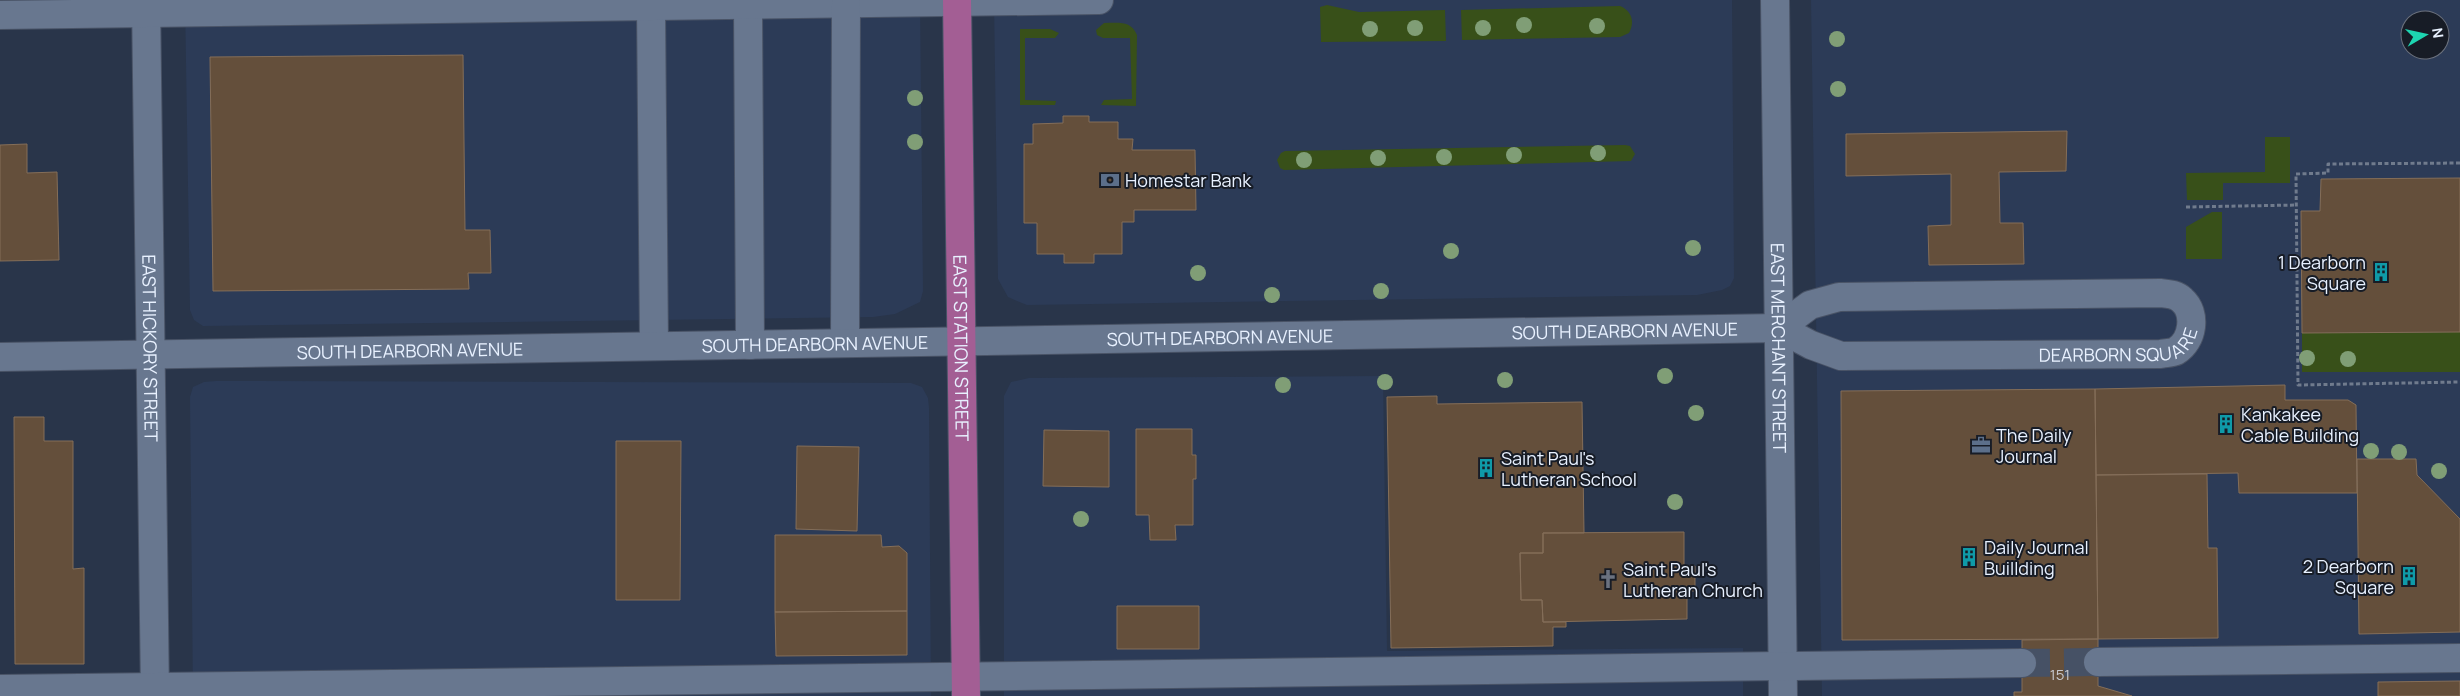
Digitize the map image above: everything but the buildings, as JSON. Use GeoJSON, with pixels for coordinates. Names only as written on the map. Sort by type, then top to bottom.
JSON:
{"type":"FeatureCollection","features":[{"type":"Feature","properties":{"kind":"main road","name":"EAST STATION STREET"},"geometry":{"type":"LineString","coordinates":[[957,1],[966,686]]}},
{"type":"Feature","properties":{"kind":"street"},"geometry":{"type":"LineString","coordinates":[[0,15],[146,6],[418,5],[652,7],[1099,0]]}},
{"type":"Feature","properties":{"kind":"street","name":"EAST MERCHANT STREET"},"geometry":{"type":"LineString","coordinates":[[1775,0],[1783,696]]}},
{"type":"Feature","properties":{"kind":"street"},"geometry":{"type":"LineString","coordinates":[[845,344],[846,4]]}},
{"type":"Feature","properties":{"kind":"street","name":"EAST HICKORY STREET"},"geometry":{"type":"LineString","coordinates":[[146,6],[155,691]]}},
{"type":"Feature","properties":{"kind":"street"},"geometry":{"type":"LineString","coordinates":[[748,6],[750,345]]}},
{"type":"Feature","properties":{"kind":"street"},"geometry":{"type":"LineString","coordinates":[[652,7],[654,346]]}},
{"type":"Feature","properties":{"kind":"street","name":"DEARBORN SQUARE"},"geometry":{"type":"LineString","coordinates":[[2160,293],[2173,294],[2183,300],[2191,318],[2190,332],[2186,342],[2175,351],[2161,354],[1841,356],[1810,345],[1779,328],[1810,305],[1839,297],[2160,293]]}},
{"type":"Feature","properties":{"kind":"street","name":"SOUTH DEARBORN AVENUE"},"geometry":{"type":"LineString","coordinates":[[0,357],[1779,328]]}},
{"type":"Feature","properties":{"kind":"street"},"geometry":{"type":"LineString","coordinates":[[2098,662],[2460,658]]}},
{"type":"Feature","properties":{"kind":"street"},"geometry":{"type":"LineString","coordinates":[[0,689],[155,691],[966,686],[1783,666],[2022,663]]}},
{"type":"Feature","properties":{"kind":"path"},"geometry":{"type":"LineString","coordinates":[[2460,163],[2328,164],[2328,173],[2296,174],[2298,385],[2460,382]]}},
{"type":"Feature","properties":{"kind":"path"},"geometry":{"type":"LineString","coordinates":[[2186,207],[2296,205]]}},
{"type":"Feature","properties":{"kind":"shaded area"},"geometry":{"type":"Polygon","coordinates":[[[185,0],[920,0],[923,291],[920,302],[895,314],[873,317],[203,326],[194,320],[190,310],[185,0]]]}},
{"type":"Feature","properties":{"kind":"shaded area"},"geometry":{"type":"Polygon","coordinates":[[[994,0],[1732,0],[1734,278],[1730,286],[1722,290],[1697,295],[1027,305],[1008,297],[998,279],[994,0]]]}},
{"type":"Feature","properties":{"kind":"shaded area"},"geometry":{"type":"Polygon","coordinates":[[[1811,0],[2460,0],[2460,696],[1822,696],[1811,0]]]}},
{"type":"Feature","properties":{"kind":"shaded area"},"geometry":{"type":"Polygon","coordinates":[[[1383,376],[1387,651],[1743,648],[1743,696],[1004,696],[1004,396],[1011,382],[1029,378],[1383,376]]]}},
{"type":"Feature","properties":{"kind":"shaded area"},"geometry":{"type":"Polygon","coordinates":[[[204,382],[911,383],[922,387],[928,398],[929,408],[931,696],[193,696],[190,397],[193,387],[204,382]]]}},
{"type":"Feature","properties":{"kind":"green space"},"geometry":{"type":"Polygon","coordinates":[[[1327,5],[1359,12],[1445,10],[1446,41],[1321,42],[1320,7],[1327,5]]]}},
{"type":"Feature","properties":{"kind":"green space"},"geometry":{"type":"Polygon","coordinates":[[[1620,6],[1630,14],[1632,25],[1629,33],[1620,37],[1462,40],[1461,10],[1620,6]]]}},
{"type":"Feature","properties":{"kind":"green space"},"geometry":{"type":"Polygon","coordinates":[[[1104,23],[1124,23],[1131,27],[1137,35],[1136,106],[1101,105],[1104,100],[1132,99],[1130,38],[1103,38],[1097,35],[1096,30],[1104,23]]]}},
{"type":"Feature","properties":{"kind":"green space"},"geometry":{"type":"Polygon","coordinates":[[[1020,29],[1050,29],[1059,33],[1055,38],[1025,38],[1025,100],[1056,101],[1055,105],[1020,105],[1020,29]]]}},
{"type":"Feature","properties":{"kind":"green space"},"geometry":{"type":"Polygon","coordinates":[[[2265,137],[2290,137],[2290,183],[2223,183],[2223,200],[2187,200],[2186,173],[2265,172],[2265,137]]]}},
{"type":"Feature","properties":{"kind":"green space"},"geometry":{"type":"Polygon","coordinates":[[[1630,146],[1635,154],[1631,161],[1284,170],[1280,168],[1277,160],[1281,153],[1285,151],[1630,146]]]}},
{"type":"Feature","properties":{"kind":"green space"},"geometry":{"type":"Polygon","coordinates":[[[2212,212],[2222,212],[2222,259],[2186,259],[2186,227],[2212,212]]]}},
{"type":"Feature","properties":{"kind":"green space"},"geometry":{"type":"Polygon","coordinates":[[[2460,332],[2460,372],[2302,372],[2302,333],[2460,332]]]}},
{"type":"Feature","properties":{"kind":"tunnel"},"geometry":{"type":"LineString","coordinates":[[2022,663],[2098,662]]}},
{"type":"Feature","properties":{"kind":"place","name":"Homestar Bank"},"geometry":{"type":"Point","coordinates":[1110,180]}},
{"type":"Feature","properties":{"kind":"place","name":"1 Dearborn Square"},"geometry":{"type":"Point","coordinates":[2381,272]}},
{"type":"Feature","properties":{"kind":"place","name":"Kankakee Cable Building"},"geometry":{"type":"Point","coordinates":[2226,424]}},
{"type":"Feature","properties":{"kind":"place","name":"The Daily Journal"},"geometry":{"type":"Point","coordinates":[1981,445]}},
{"type":"Feature","properties":{"kind":"place","name":"Saint Paul's Lutheran School"},"geometry":{"type":"Point","coordinates":[1486,468]}},
{"type":"Feature","properties":{"kind":"place","name":"Daily Journal Buillding"},"geometry":{"type":"Point","coordinates":[1969,557]}},
{"type":"Feature","properties":{"kind":"place","name":"2 Dearborn Square"},"geometry":{"type":"Point","coordinates":[2409,576]}},
{"type":"Feature","properties":{"kind":"place","name":"Saint Paul's Lutheran Church"},"geometry":{"type":"Point","coordinates":[1608,579]}}]}
